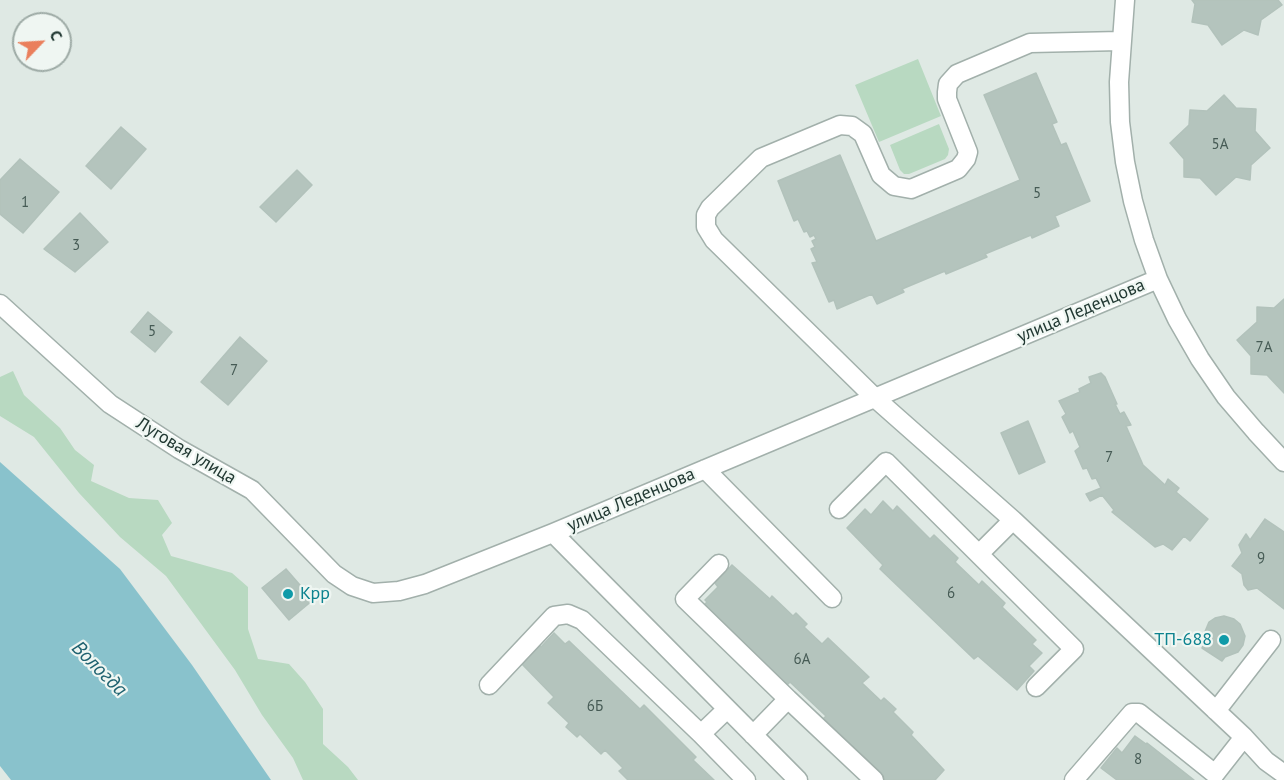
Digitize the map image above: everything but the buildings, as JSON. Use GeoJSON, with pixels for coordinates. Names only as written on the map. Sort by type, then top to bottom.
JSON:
{"type":"FeatureCollection","features":[{"type":"Feature","properties":{"kind":"street","name":"улица Леденцова"},"geometry":{"type":"LineString","coordinates":[[373,593],[399,591],[425,584],[553,533],[1158,279],[1132,201],[1125,162],[1119,92],[1120,41],[1125,0]]}},
{"type":"Feature","properties":{"kind":"street"},"geometry":{"type":"LineString","coordinates":[[1120,41],[1030,43],[957,74],[948,84],[947,99],[968,152],[966,159],[958,169],[911,189],[902,189],[886,181],[881,175],[864,134],[852,126],[840,125],[761,158],[710,208],[706,215],[706,227],[714,240],[875,398],[1014,520],[1266,761],[1284,774]]}},
{"type":"Feature","properties":{"kind":"street"},"geometry":{"type":"LineString","coordinates":[[1158,279],[1200,359],[1226,397],[1284,462]]}},
{"type":"Feature","properties":{"kind":"street","name":"Луговая улица"},"geometry":{"type":"LineString","coordinates":[[0,304],[110,404],[178,449],[252,490],[334,574],[352,586],[373,593]]}},
{"type":"Feature","properties":{"kind":"street"},"geometry":{"type":"LineString","coordinates":[[839,509],[886,462],[1074,649],[1036,687]]}},
{"type":"Feature","properties":{"kind":"street"},"geometry":{"type":"LineString","coordinates":[[705,469],[832,598]]}},
{"type":"Feature","properties":{"kind":"street"},"geometry":{"type":"LineString","coordinates":[[979,554],[1014,520]]}},
{"type":"Feature","properties":{"kind":"street","name":"улица Леденцова"},"geometry":{"type":"LineString","coordinates":[[553,533],[798,780]]}},
{"type":"Feature","properties":{"kind":"street"},"geometry":{"type":"LineString","coordinates":[[719,564],[685,599],[874,780]]}},
{"type":"Feature","properties":{"kind":"street"},"geometry":{"type":"LineString","coordinates":[[489,685],[554,616],[568,614],[582,620],[746,780]]}},
{"type":"Feature","properties":{"kind":"street"},"geometry":{"type":"LineString","coordinates":[[1216,711],[1271,640]]}},
{"type":"Feature","properties":{"kind":"street"},"geometry":{"type":"LineString","coordinates":[[753,735],[788,699]]}},
{"type":"Feature","properties":{"kind":"street"},"geometry":{"type":"LineString","coordinates":[[701,734],[727,710]]}},
{"type":"Feature","properties":{"kind":"street"},"geometry":{"type":"LineString","coordinates":[[1074,780],[1132,713],[1138,713],[1219,777],[1244,738]]}},
{"type":"Feature","properties":{"kind":"green space"},"geometry":{"type":"Polygon","coordinates":[[[918,59],[941,116],[879,142],[855,85],[918,59]]]}},
{"type":"Feature","properties":{"kind":"green space"},"geometry":{"type":"Polygon","coordinates":[[[939,124],[949,149],[948,155],[945,159],[904,174],[900,170],[890,145],[939,124]]]}},
{"type":"Feature","properties":{"kind":"green space"},"geometry":{"type":"Polygon","coordinates":[[[13,371],[24,395],[60,428],[75,450],[94,465],[91,481],[129,498],[158,500],[172,523],[162,535],[171,556],[232,573],[248,587],[248,629],[258,659],[289,664],[305,682],[323,709],[323,744],[348,767],[358,780],[303,780],[293,758],[262,715],[235,670],[166,576],[120,537],[79,493],[34,437],[0,416],[0,377],[13,371]]]}},
{"type":"Feature","properties":{"kind":"water","name":"Вологда"},"geometry":{"type":"Polygon","coordinates":[[[0,462],[120,569],[192,665],[271,780],[11,780],[0,766],[0,462]]]}},
{"type":"Feature","properties":{"kind":"place","name":"Kpp"},"geometry":{"type":"Point","coordinates":[288,594]}},
{"type":"Feature","properties":{"kind":"place","name":"ТП-688"},"geometry":{"type":"Point","coordinates":[1224,640]}}]}
